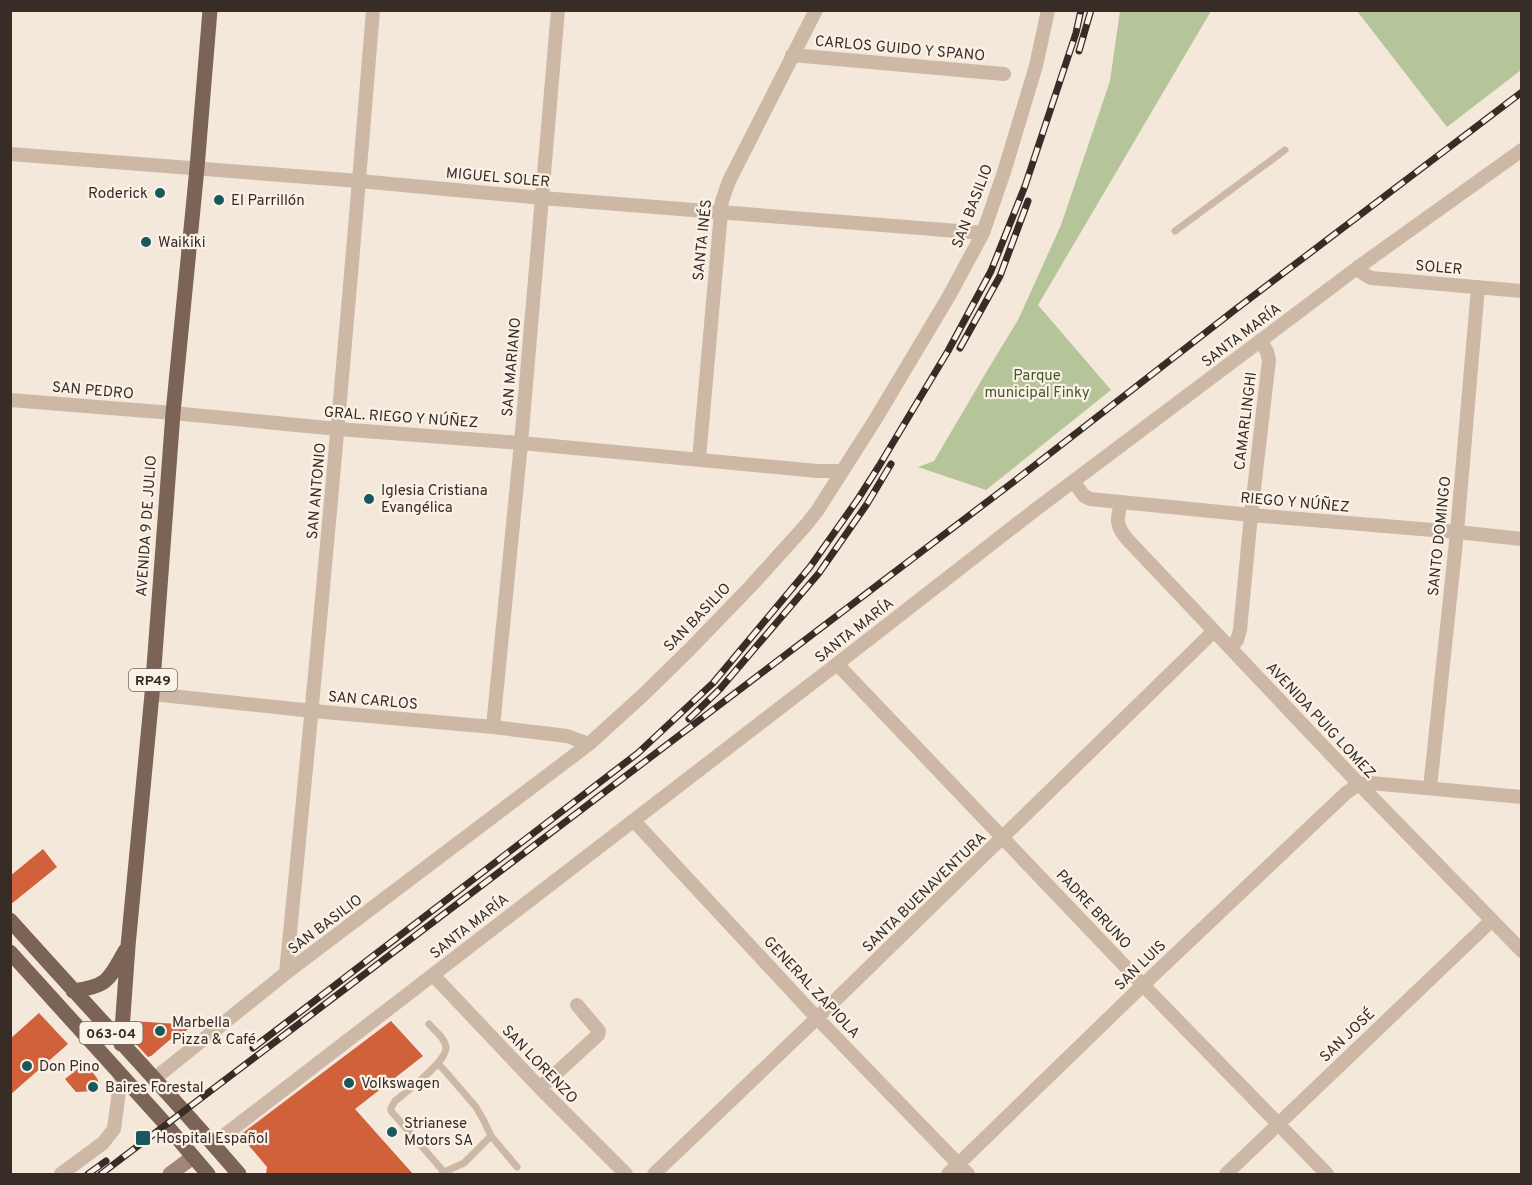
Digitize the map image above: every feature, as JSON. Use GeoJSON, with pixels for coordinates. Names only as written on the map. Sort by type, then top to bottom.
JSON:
{"type":"FeatureCollection","features":[{"type":"Feature","properties":{"kind":"main road","name":"AVENIDA 9 DE JULIO"},"geometry":{"type":"LineString","coordinates":[[121,1044],[152,694],[173,413],[210,10]]}},
{"type":"Feature","properties":{"kind":"main road","name":"063-04"},"geometry":{"type":"LineString","coordinates":[[10,920],[239,1174]]}},
{"type":"Feature","properties":{"kind":"main road","name":"RP49"},"geometry":{"type":"LineString","coordinates":[[73,991],[91,988],[106,981],[112,975],[128,946]]}},
{"type":"Feature","properties":{"kind":"main road","name":"063-04"},"geometry":{"type":"LineString","coordinates":[[10,952],[208,1174]]}},
{"type":"Feature","properties":{"kind":"main road"},"geometry":{"type":"LineString","coordinates":[[168,1128],[186,1113]]}},
{"type":"Feature","properties":{"kind":"street","name":"SAN ANTONIO"},"geometry":{"type":"LineString","coordinates":[[286,973],[313,711],[373,10]]}},
{"type":"Feature","properties":{"kind":"street","name":"SAN MARIANO"},"geometry":{"type":"LineString","coordinates":[[494,727],[558,10]]}},
{"type":"Feature","properties":{"kind":"street","name":"SANTA INÉS"},"geometry":{"type":"LineString","coordinates":[[699,459],[722,201],[729,181],[816,10]]}},
{"type":"Feature","properties":{"kind":"street","name":"SAN BASILIO"},"geometry":{"type":"LineString","coordinates":[[154,1079],[286,973],[589,744],[651,688],[750,587],[806,525],[875,420],[959,278],[982,233],[1004,172],[1033,76],[1048,10]]}},
{"type":"Feature","properties":{"kind":"street","name":"CARLOS GUIDO Y SPANO"},"geometry":{"type":"LineString","coordinates":[[792,56],[1004,74]]}},
{"type":"Feature","properties":{"kind":"street","name":"SANTA MARÍA"},"geometry":{"type":"LineString","coordinates":[[213,1144],[1035,510],[1357,268],[1521,150]]}},
{"type":"Feature","properties":{"kind":"street","name":"MIGUEL SOLER"},"geometry":{"type":"LineString","coordinates":[[10,154],[982,233]]}},
{"type":"Feature","properties":{"kind":"street","name":"SOLER"},"geometry":{"type":"LineString","coordinates":[[1357,268],[1371,278],[1521,291]]}},
{"type":"Feature","properties":{"kind":"street","name":"SANTO DOMINGO"},"geometry":{"type":"LineString","coordinates":[[1430,788],[1457,532],[1478,287]]}},
{"type":"Feature","properties":{"kind":"street","name":"CAMARLINGHI"},"geometry":{"type":"LineString","coordinates":[[1231,648],[1240,630],[1269,360],[1261,340]]}},
{"type":"Feature","properties":{"kind":"street","name":"SAN PEDRO"},"geometry":{"type":"LineString","coordinates":[[10,400],[173,413]]}},
{"type":"Feature","properties":{"kind":"street","name":"GRAL. RIEGO Y NÚÑEZ"},"geometry":{"type":"LineString","coordinates":[[173,413],[338,429],[521,442],[817,471],[842,471]]}},
{"type":"Feature","properties":{"kind":"street","name":"RIEGO Y NÚÑEZ"},"geometry":{"type":"LineString","coordinates":[[1074,482],[1084,496],[1090,499],[1521,539]]}},
{"type":"Feature","properties":{"kind":"street","name":"AVENIDA PUIG LOMEZ"},"geometry":{"type":"LineString","coordinates":[[1121,502],[1117,518],[1120,531],[1359,784],[1521,951]]}},
{"type":"Feature","properties":{"kind":"street","name":"SANTA BUENAVENTURA"},"geometry":{"type":"LineString","coordinates":[[654,1174],[1215,631]]}},
{"type":"Feature","properties":{"kind":"street","name":"PADRE BRUNO"},"geometry":{"type":"LineString","coordinates":[[837,664],[1327,1174]]}},
{"type":"Feature","properties":{"kind":"street","name":"SAN CARLOS"},"geometry":{"type":"LineString","coordinates":[[152,694],[494,727],[567,736],[589,744]]}},
{"type":"Feature","properties":{"kind":"street"},"geometry":{"type":"LineString","coordinates":[[1359,784],[1371,783],[1521,797]]}},
{"type":"Feature","properties":{"kind":"street","name":"SAN LUIS"},"geometry":{"type":"LineString","coordinates":[[958,1171],[1143,985],[1346,793],[1359,784]]}},
{"type":"Feature","properties":{"kind":"street","name":"GENERAL ZAPIOLA"},"geometry":{"type":"LineString","coordinates":[[634,820],[958,1171]]}},
{"type":"Feature","properties":{"kind":"street","name":"SAN JOSÉ"},"geometry":{"type":"LineString","coordinates":[[1226,1174],[1492,920]]}},
{"type":"Feature","properties":{"kind":"street","name":"SAN LORENZO"},"geometry":{"type":"LineString","coordinates":[[433,975],[540,1088],[626,1174]]}},
{"type":"Feature","properties":{"kind":"street"},"geometry":{"type":"LineString","coordinates":[[540,1088],[598,1035],[598,1031],[577,1005]]}},
{"type":"Feature","properties":{"kind":"street"},"geometry":{"type":"LineString","coordinates":[[61,1174],[103,1143],[114,1129],[121,1076]]}},
{"type":"Feature","properties":{"kind":"street"},"geometry":{"type":"LineString","coordinates":[[170,1174],[193,1157]]}},
{"type":"Feature","properties":{"kind":"lane"},"geometry":{"type":"LineString","coordinates":[[1175,231],[1285,150]]}},
{"type":"Feature","properties":{"kind":"lane"},"geometry":{"type":"LineString","coordinates":[[429,1024],[446,1047],[445,1054],[392,1104],[391,1111],[442,1173],[464,1163],[491,1136]]}},
{"type":"Feature","properties":{"kind":"lane"},"geometry":{"type":"LineString","coordinates":[[438,1063],[476,1107],[491,1136],[517,1167]]}},
{"type":"Feature","properties":{"kind":"green space","name":"Parque municipal Finky"},"geometry":{"type":"Polygon","coordinates":[[[1120,11],[1211,11],[1038,305],[1111,390],[986,490],[918,467],[934,461],[1019,318],[1061,225],[1110,81],[1120,11]]]}},
{"type":"Feature","properties":{"kind":"green space"},"geometry":{"type":"Polygon","coordinates":[[[1357,11],[1521,11],[1521,70],[1447,127],[1357,11]]]}},
{"type":"Feature","properties":{"kind":"building"},"geometry":{"type":"Polygon","coordinates":[[[43,849],[57,867],[10,905],[10,876],[43,849]]]}},
{"type":"Feature","properties":{"kind":"building","name":"Don Pino"},"geometry":{"type":"Polygon","coordinates":[[[39,1013],[68,1044],[10,1095],[10,1039],[39,1013]]]}},
{"type":"Feature","properties":{"kind":"building","name":"Marbella Pizza & Café"},"geometry":{"type":"Polygon","coordinates":[[[132,1021],[193,1025],[148,1057],[136,1044],[132,1021]]]}},
{"type":"Feature","properties":{"kind":"building","name":"Volkswagen"},"geometry":{"type":"Polygon","coordinates":[[[391,1021],[423,1056],[355,1109],[413,1174],[266,1174],[267,1167],[240,1135],[391,1021]]]}},
{"type":"Feature","properties":{"kind":"building"},"geometry":{"type":"Polygon","coordinates":[[[85,1063],[97,1078],[99,1085],[96,1091],[76,1092],[65,1079],[85,1063]]]}},
{"type":"Feature","properties":{"kind":"railway"},"geometry":{"type":"LineString","coordinates":[[253,1048],[638,753],[713,683],[810,567],[879,466],[948,351],[991,271],[1025,186],[1076,33],[1081,10]]}},
{"type":"Feature","properties":{"kind":"railway"},"geometry":{"type":"LineString","coordinates":[[1079,51],[1091,10]]}},
{"type":"Feature","properties":{"kind":"railway"},"geometry":{"type":"LineString","coordinates":[[101,1174],[1012,483],[1522,92]]}},
{"type":"Feature","properties":{"kind":"railway"},"geometry":{"type":"LineString","coordinates":[[960,348],[1000,276],[1028,201]]}},
{"type":"Feature","properties":{"kind":"railway"},"geometry":{"type":"LineString","coordinates":[[689,719],[720,689],[819,573],[867,504],[891,464]]}},
{"type":"Feature","properties":{"kind":"railway"},"geometry":{"type":"LineString","coordinates":[[88,1174],[106,1161]]}},
{"type":"Feature","properties":{"kind":"place","name":"Roderick"},"geometry":{"type":"Point","coordinates":[160,193]}},
{"type":"Feature","properties":{"kind":"place","name":"El Parrillón"},"geometry":{"type":"Point","coordinates":[219,200]}},
{"type":"Feature","properties":{"kind":"place","name":"Waikiki"},"geometry":{"type":"Point","coordinates":[146,242]}},
{"type":"Feature","properties":{"kind":"place","name":"Iglesia Cristiana Evangélica"},"geometry":{"type":"Point","coordinates":[369,499]}},
{"type":"Feature","properties":{"kind":"place","name":"Marbella Pizza & Café"},"geometry":{"type":"Point","coordinates":[160,1031]}},
{"type":"Feature","properties":{"kind":"place","name":"Don Pino"},"geometry":{"type":"Point","coordinates":[27,1066]}},
{"type":"Feature","properties":{"kind":"place","name":"Volkswagen"},"geometry":{"type":"Point","coordinates":[349,1083]}},
{"type":"Feature","properties":{"kind":"place","name":"Baires Forestal"},"geometry":{"type":"Point","coordinates":[93,1087]}},
{"type":"Feature","properties":{"kind":"place","name":"Strianese Motors SA"},"geometry":{"type":"Point","coordinates":[392,1132]}},
{"type":"Feature","properties":{"kind":"place","name":"Hospital Español"},"geometry":{"type":"Point","coordinates":[143,1138]}}]}
